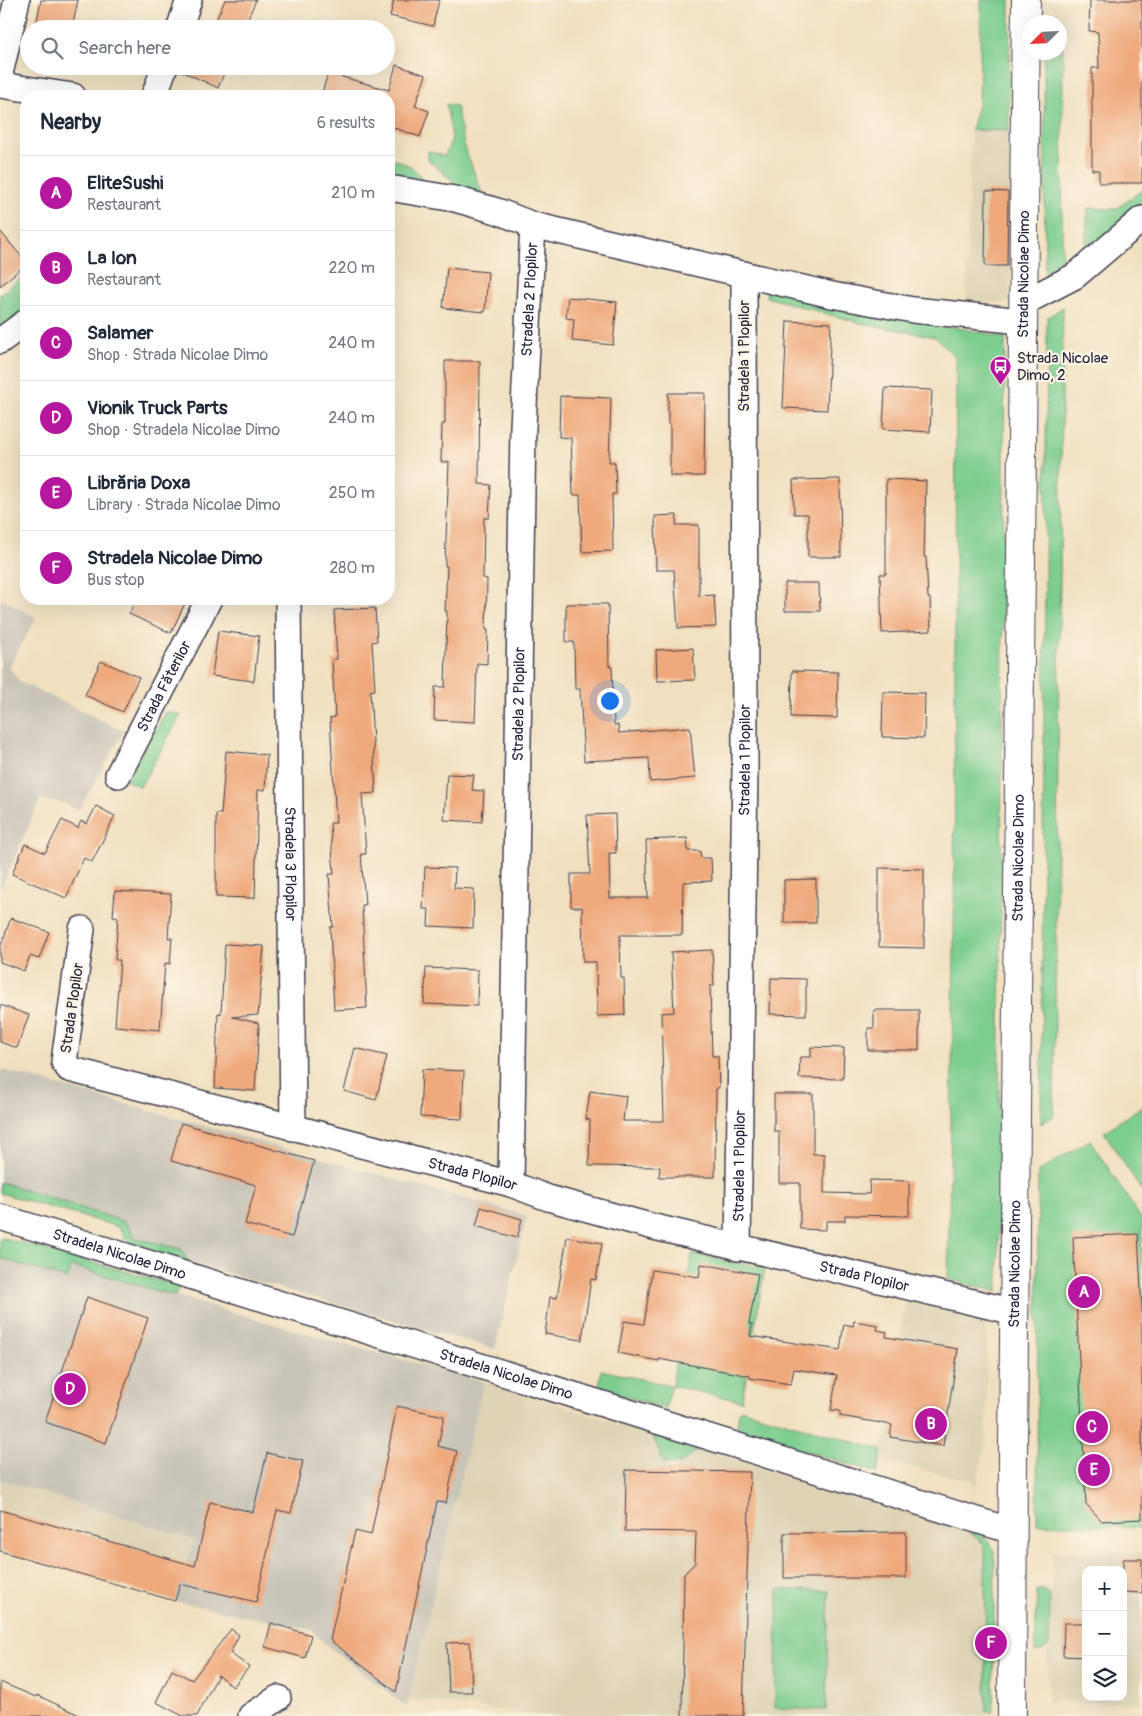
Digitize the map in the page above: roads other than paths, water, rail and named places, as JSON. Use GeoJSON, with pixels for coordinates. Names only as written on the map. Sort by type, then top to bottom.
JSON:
{"type":"FeatureCollection","features":[{"type":"Feature","properties":{"kind":"street"},"geometry":{"type":"LineString","coordinates":[[0,74],[17,0]]}},
{"type":"Feature","properties":{"kind":"street"},"geometry":{"type":"LineString","coordinates":[[182,20],[190,0]]}},
{"type":"Feature","properties":{"kind":"street","name":"Strada Nicolae Dimo"},"geometry":{"type":"LineString","coordinates":[[1012,1716],[1012,1531],[1026,0]]}},
{"type":"Feature","properties":{"kind":"street"},"geometry":{"type":"LineString","coordinates":[[156,90],[162,75]]}},
{"type":"Feature","properties":{"kind":"street"},"geometry":{"type":"LineString","coordinates":[[0,85],[33,90]]}},
{"type":"Feature","properties":{"kind":"street"},"geometry":{"type":"LineString","coordinates":[[395,196],[455,199],[497,211],[533,225],[832,295],[913,310],[1022,312],[1075,276],[1142,219]]}},
{"type":"Feature","properties":{"kind":"street","name":"Stradela 2 Plopilor"},"geometry":{"type":"LineString","coordinates":[[511,1184],[523,427],[533,225]]}},
{"type":"Feature","properties":{"kind":"street","name":"Stradela 1 Plopilor"},"geometry":{"type":"LineString","coordinates":[[738,1248],[744,768],[744,274]]}},
{"type":"Feature","properties":{"kind":"street"},"geometry":{"type":"LineString","coordinates":[[0,341],[20,326]]}},
{"type":"Feature","properties":{"kind":"street","name":"Strada Făterilor"},"geometry":{"type":"LineString","coordinates":[[118,774],[206,605]]}},
{"type":"Feature","properties":{"kind":"street","name":"Stradela 3 Plopilor"},"geometry":{"type":"LineString","coordinates":[[288,605],[293,1128]]}},
{"type":"Feature","properties":{"kind":"street","name":"Strada Plopilor"},"geometry":{"type":"LineString","coordinates":[[82,929],[64,1062],[69,1069],[511,1184],[548,1198],[650,1226],[1014,1312]]}},
{"type":"Feature","properties":{"kind":"street","name":"Stradela Nicolae Dimo"},"geometry":{"type":"LineString","coordinates":[[0,1217],[1012,1531]]}},
{"type":"Feature","properties":{"kind":"street"},"geometry":{"type":"LineString","coordinates":[[251,1716],[278,1698]]}},
{"type":"Feature","properties":{"kind":"place","name":"Strada Nicolae Dimo, 2"},"geometry":{"type":"Point","coordinates":[1001,386]}},
{"type":"Feature","properties":{"kind":"place","name":"EliteSushi"},"geometry":{"type":"Point","coordinates":[1084,1292]}},
{"type":"Feature","properties":{"kind":"place","name":"Vionik Truck Parts"},"geometry":{"type":"Point","coordinates":[70,1389]}},
{"type":"Feature","properties":{"kind":"place","name":"La Ion"},"geometry":{"type":"Point","coordinates":[931,1424]}},
{"type":"Feature","properties":{"kind":"place","name":"Salamer"},"geometry":{"type":"Point","coordinates":[1092,1427]}},
{"type":"Feature","properties":{"kind":"place","name":"Librăria Doxa"},"geometry":{"type":"Point","coordinates":[1094,1470]}},
{"type":"Feature","properties":{"kind":"place","name":"Stradela Nicolae Dimo"},"geometry":{"type":"Point","coordinates":[991,1643]}}]}
